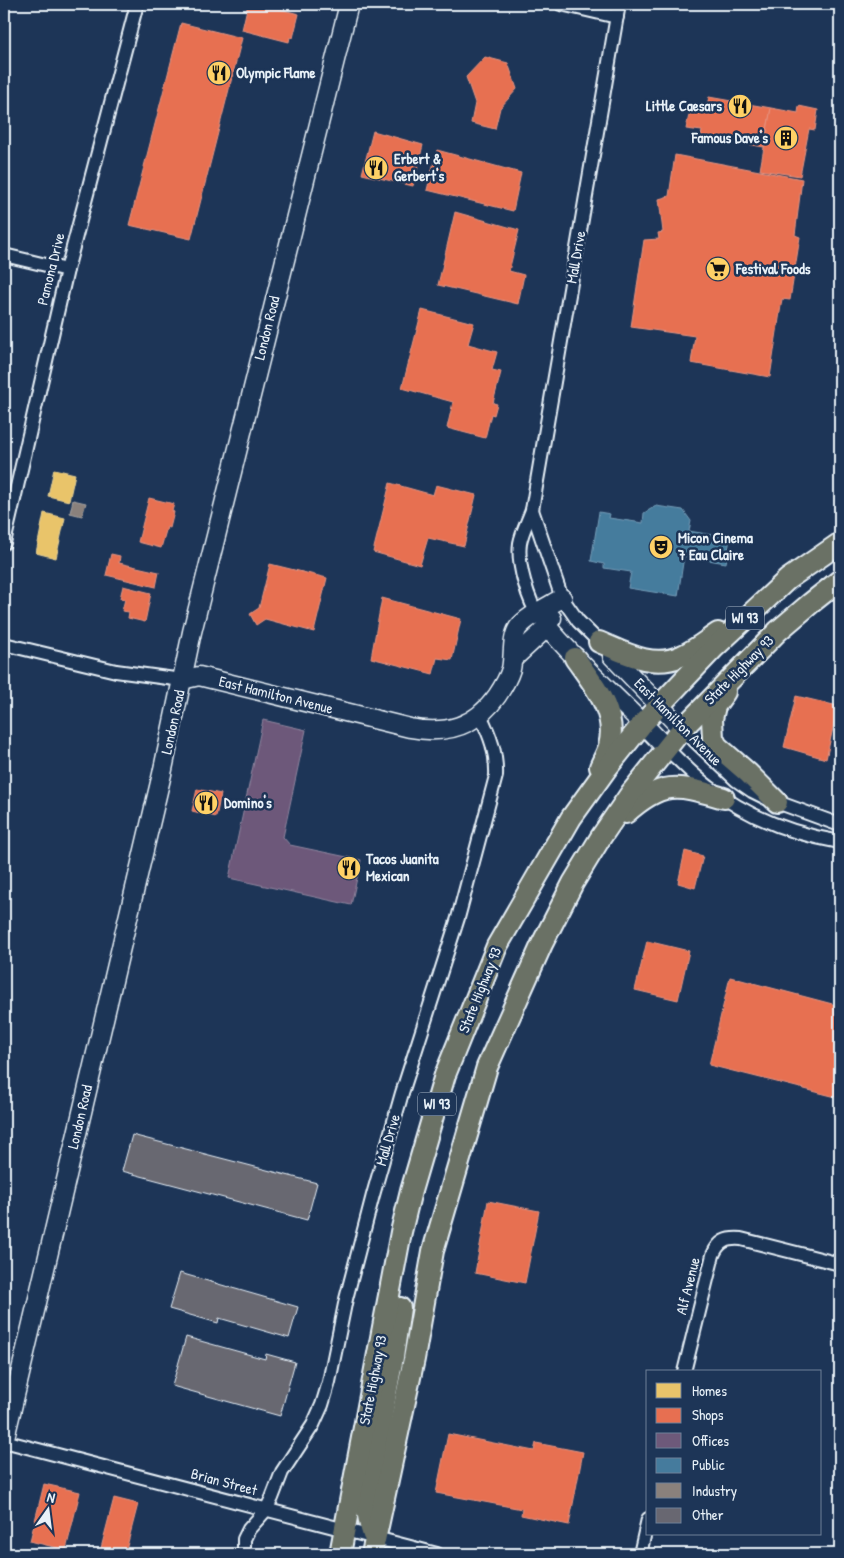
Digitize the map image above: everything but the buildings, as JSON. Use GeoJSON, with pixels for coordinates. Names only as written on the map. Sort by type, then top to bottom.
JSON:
{"type":"FeatureCollection","features":[{"type":"Feature","properties":{"kind":"main road","name":"State Highway 93"},"geometry":{"type":"LineString","coordinates":[[340,1554],[401,1232],[411,1191],[445,1075],[497,946],[571,818],[643,723],[714,648],[755,609],[788,579],[840,543]]}},
{"type":"Feature","properties":{"kind":"main road","name":"State Highway 93"},"geometry":{"type":"LineString","coordinates":[[373,1546],[414,1358],[433,1251],[487,1067],[542,944],[573,883],[601,836],[666,748],[743,665],[778,631],[840,580]]}},
{"type":"Feature","properties":{"kind":"main road"},"geometry":{"type":"LineString","coordinates":[[605,649],[640,659],[658,662],[669,660],[682,656],[755,609]]}},
{"type":"Feature","properties":{"kind":"main road"},"geometry":{"type":"LineString","coordinates":[[575,658],[602,698],[609,716],[609,745],[592,789]]}},
{"type":"Feature","properties":{"kind":"main road"},"geometry":{"type":"LineString","coordinates":[[743,665],[715,706],[712,719],[713,738],[717,746],[777,802]]}},
{"type":"Feature","properties":{"kind":"main road"},"geometry":{"type":"LineString","coordinates":[[601,836],[642,799],[659,790],[678,787],[724,798]]}},
{"type":"Feature","properties":{"kind":"main road"},"geometry":{"type":"LineString","coordinates":[[373,1546],[366,1510],[367,1495],[393,1358],[406,1266],[411,1191]]}},
{"type":"Feature","properties":{"kind":"main road"},"geometry":{"type":"LineString","coordinates":[[344,1529],[351,1541],[354,1554]]}},
{"type":"Feature","properties":{"kind":"street","name":"Pamona Drive"},"geometry":{"type":"LineString","coordinates":[[4,543],[67,270],[136,4]]}},
{"type":"Feature","properties":{"kind":"street","name":"London Road"},"geometry":{"type":"LineString","coordinates":[[4,1442],[162,774],[192,632],[349,4]]}},
{"type":"Feature","properties":{"kind":"street"},"geometry":{"type":"LineString","coordinates":[[561,4],[617,17]]}},
{"type":"Feature","properties":{"kind":"street","name":"Mall Drive"},"geometry":{"type":"LineString","coordinates":[[542,620],[526,586],[520,554],[523,533],[532,510],[620,4]]}},
{"type":"Feature","properties":{"kind":"street"},"geometry":{"type":"LineString","coordinates":[[4,254],[67,270]]}},
{"type":"Feature","properties":{"kind":"street","name":"Mall Drive"},"geometry":{"type":"LineString","coordinates":[[532,510],[562,598]]}},
{"type":"Feature","properties":{"kind":"street"},"geometry":{"type":"LineString","coordinates":[[542,620],[562,598]]}},
{"type":"Feature","properties":{"kind":"street","name":"East Hamilton Avenue"},"geometry":{"type":"LineString","coordinates":[[562,598],[578,620],[605,649],[682,729],[736,780],[752,791],[777,802],[840,825]]}},
{"type":"Feature","properties":{"kind":"street","name":"East Hamilton Avenue"},"geometry":{"type":"LineString","coordinates":[[4,644],[116,671],[182,680],[199,676],[417,730],[448,730],[465,724],[480,715],[488,707],[504,685],[513,659],[542,620],[575,658],[707,786],[758,818],[809,835],[840,842]]}},
{"type":"Feature","properties":{"kind":"street","name":"Mall Drive"},"geometry":{"type":"LineString","coordinates":[[244,1554],[244,1539],[249,1529],[266,1510],[282,1472],[313,1425],[329,1382],[346,1299],[373,1194],[402,1093],[458,918],[496,776],[494,748],[480,715]]}},
{"type":"Feature","properties":{"kind":"street","name":"Alf Avenue"},"geometry":{"type":"LineString","coordinates":[[684,1370],[712,1255],[717,1246],[724,1241],[732,1239],[741,1240],[840,1264]]}},
{"type":"Feature","properties":{"kind":"street","name":"Brian Street"},"geometry":{"type":"LineString","coordinates":[[4,1442],[344,1529],[373,1546],[437,1554]]}},
{"type":"Feature","properties":{"kind":"street"},"geometry":{"type":"LineString","coordinates":[[640,1554],[646,1528]]}},
{"type":"Feature","properties":{"kind":"place","name":"Olympic Flame"},"geometry":{"type":"Point","coordinates":[219,73]}},
{"type":"Feature","properties":{"kind":"place","name":"Little Caesars"},"geometry":{"type":"Point","coordinates":[740,106]}},
{"type":"Feature","properties":{"kind":"place","name":"Famous Dave's"},"geometry":{"type":"Point","coordinates":[786,138]}},
{"type":"Feature","properties":{"kind":"place","name":"Erbert & Gerbert's"},"geometry":{"type":"Point","coordinates":[376,168]}},
{"type":"Feature","properties":{"kind":"place","name":"Festival Foods"},"geometry":{"type":"Point","coordinates":[718,269]}},
{"type":"Feature","properties":{"kind":"place","name":"Micon Cinema 7 Eau Claire"},"geometry":{"type":"Point","coordinates":[661,547]}},
{"type":"Feature","properties":{"kind":"place","name":"Domino's"},"geometry":{"type":"Point","coordinates":[206,803]}},
{"type":"Feature","properties":{"kind":"place","name":"Tacos Juanita Mexican"},"geometry":{"type":"Point","coordinates":[349,868]}}]}
